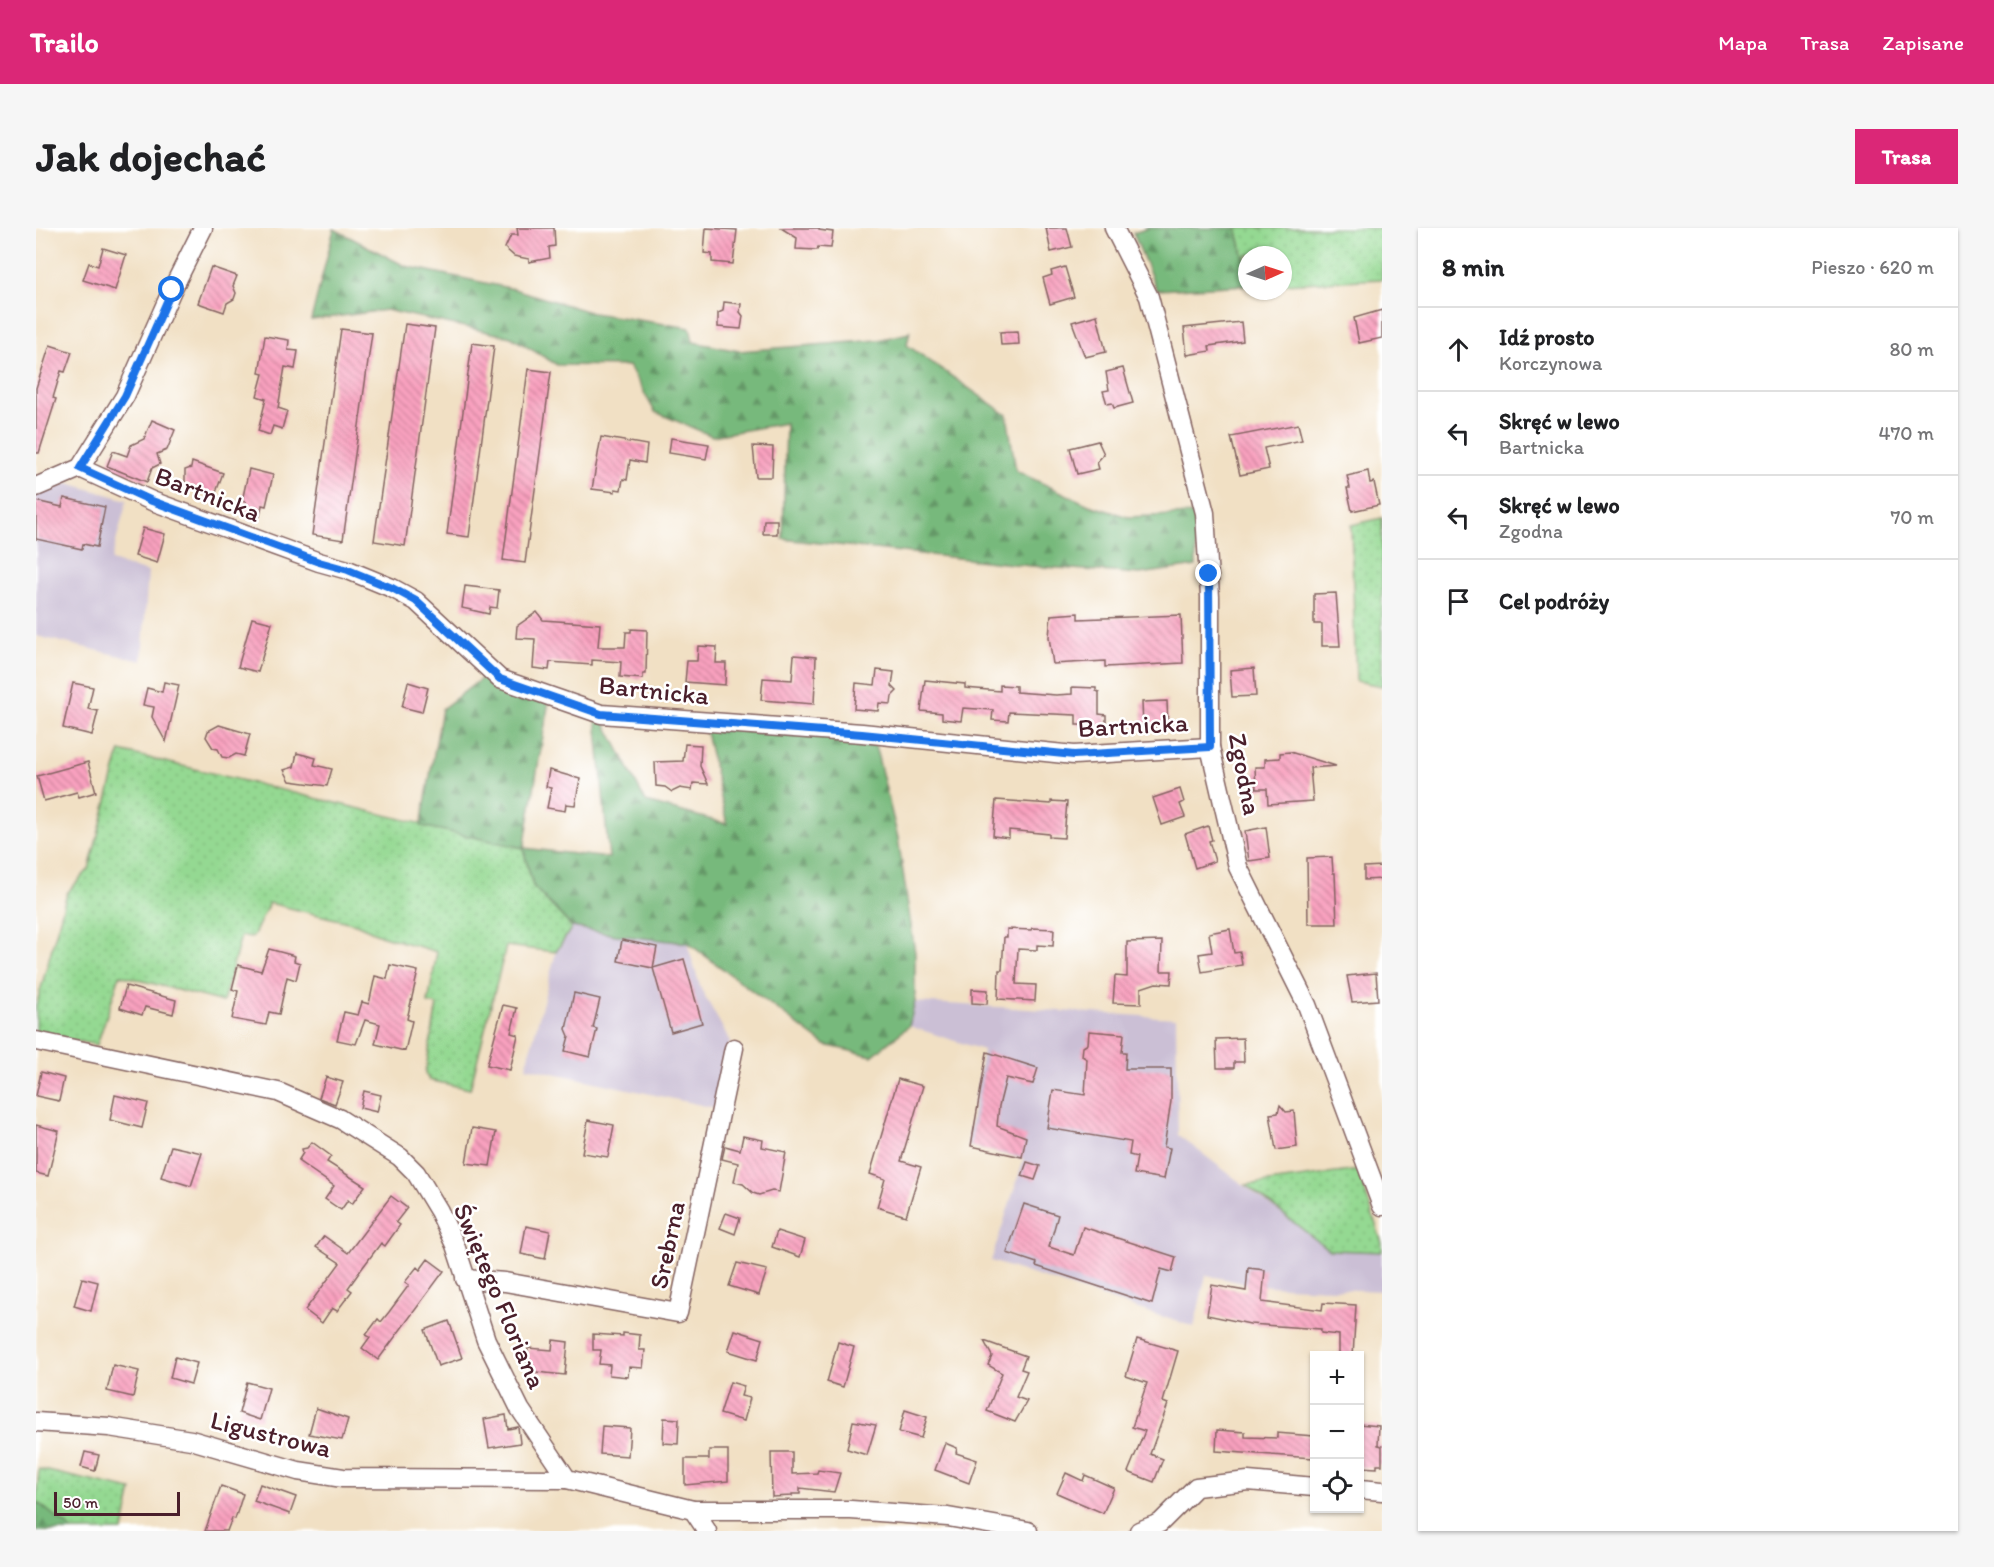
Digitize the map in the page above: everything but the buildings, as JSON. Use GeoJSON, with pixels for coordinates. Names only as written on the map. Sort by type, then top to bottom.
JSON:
{"type":"FeatureCollection","features":[{"type":"Feature","properties":{"kind":"street"},"geometry":{"type":"LineString","coordinates":[[36,487],[80,468],[125,396],[172,290],[203,228]]}},
{"type":"Feature","properties":{"kind":"street","name":"Zgodna"},"geometry":{"type":"LineString","coordinates":[[1114,228],[1149,297],[1205,513],[1210,597],[1210,747],[1238,867],[1307,1005],[1382,1206]]}},
{"type":"Feature","properties":{"kind":"street","name":"Bartnicka"},"geometry":{"type":"LineString","coordinates":[[80,468],[152,501],[319,562],[348,570],[392,588],[416,601],[500,679],[601,714],[862,734],[1074,755],[1210,747]]}},
{"type":"Feature","properties":{"kind":"street","name":"Świętego Floriana"},"geometry":{"type":"LineString","coordinates":[[36,1041],[278,1092],[340,1119],[400,1157],[416,1173],[451,1236],[486,1340],[520,1409],[567,1479]]}},
{"type":"Feature","properties":{"kind":"street","name":"Srebrna"},"geometry":{"type":"LineString","coordinates":[[465,1279],[506,1282],[678,1313],[734,1048]]}},
{"type":"Feature","properties":{"kind":"street","name":"Ligustrowa"},"geometry":{"type":"LineString","coordinates":[[36,1422],[109,1427],[191,1440],[298,1471],[343,1478],[567,1479]]}},
{"type":"Feature","properties":{"kind":"street"},"geometry":{"type":"LineString","coordinates":[[567,1479],[693,1510],[851,1509],[948,1517],[1028,1531]]}},
{"type":"Feature","properties":{"kind":"street"},"geometry":{"type":"LineString","coordinates":[[1139,1531],[1160,1523],[1196,1487],[1248,1480],[1310,1486]]}},
{"type":"Feature","properties":{"kind":"street"},"geometry":{"type":"LineString","coordinates":[[1364,1489],[1382,1491]]}},
{"type":"Feature","properties":{"kind":"street"},"geometry":{"type":"LineString","coordinates":[[693,1510],[707,1531]]}},
{"type":"Feature","properties":{"kind":"shaded area"},"geometry":{"type":"Polygon","coordinates":[[[68,483],[127,500],[111,561],[148,572],[142,661],[36,636],[36,493],[68,483]]]}},
{"type":"Feature","properties":{"kind":"shaded area"},"geometry":{"type":"Polygon","coordinates":[[[572,927],[616,935],[687,943],[701,989],[730,1041],[715,1108],[526,1067],[556,952],[572,927]]]}},
{"type":"Feature","properties":{"kind":"shaded area"},"geometry":{"type":"Polygon","coordinates":[[[915,1002],[1176,1018],[1178,1135],[1329,1250],[1382,1252],[1382,1291],[1248,1284],[1206,1275],[1194,1327],[991,1261],[1024,1159],[967,1146],[983,1050],[909,1026],[915,1002]]]}},
{"type":"Feature","properties":{"kind":"green space"},"geometry":{"type":"Polygon","coordinates":[[[1149,228],[1236,228],[1241,246],[1238,246],[1238,286],[1157,290],[1133,233],[1149,228]]]}},
{"type":"Feature","properties":{"kind":"green space"},"geometry":{"type":"Polygon","coordinates":[[[1236,228],[1382,228],[1382,279],[1292,284],[1292,246],[1241,246],[1236,228]]]}},
{"type":"Feature","properties":{"kind":"green space"},"geometry":{"type":"Polygon","coordinates":[[[334,229],[405,266],[514,289],[593,313],[690,328],[693,342],[739,351],[878,340],[909,333],[910,330],[907,345],[1007,415],[1016,471],[1089,505],[1128,517],[1195,514],[1196,566],[1140,574],[1031,566],[783,539],[786,423],[712,436],[655,412],[629,366],[557,365],[511,337],[386,310],[311,320],[334,229]]]}},
{"type":"Feature","properties":{"kind":"green space"},"geometry":{"type":"Polygon","coordinates":[[[1382,518],[1382,686],[1356,681],[1351,525],[1382,518]]]}},
{"type":"Feature","properties":{"kind":"green space"},"geometry":{"type":"Polygon","coordinates":[[[486,675],[549,701],[524,848],[609,858],[596,718],[604,721],[646,802],[727,824],[705,728],[874,741],[898,838],[915,953],[915,1002],[909,1026],[872,1056],[825,1045],[688,943],[616,935],[572,927],[533,886],[523,848],[421,826],[442,709],[486,675]]]}},
{"type":"Feature","properties":{"kind":"green space"},"geometry":{"type":"Polygon","coordinates":[[[120,751],[523,848],[533,886],[572,927],[556,952],[506,946],[470,1089],[429,1080],[425,1073],[437,1005],[428,1003],[437,952],[380,935],[356,924],[269,903],[253,937],[241,936],[223,1002],[120,975],[97,1045],[36,1034],[36,1006],[67,893],[89,869],[120,751]]]}},
{"type":"Feature","properties":{"kind":"green space"},"geometry":{"type":"Polygon","coordinates":[[[1358,1170],[1382,1243],[1382,1252],[1329,1250],[1246,1185],[1358,1170]]]}},
{"type":"Feature","properties":{"kind":"green space"},"geometry":{"type":"Polygon","coordinates":[[[39,1469],[132,1490],[123,1531],[71,1531],[36,1501],[39,1469]]]}},
{"type":"Feature","properties":{"kind":"green space"},"geometry":{"type":"Polygon","coordinates":[[[36,1501],[71,1529],[71,1531],[36,1531],[36,1501]]]}},
{"type":"Feature","properties":{"kind":"route"},"geometry":{"type":"LineString","coordinates":[[172,290],[125,396],[80,468],[152,501],[319,562],[348,570],[392,588],[416,601],[500,679],[601,714],[862,734],[1074,755],[1210,747],[1209,574]]}}]}
